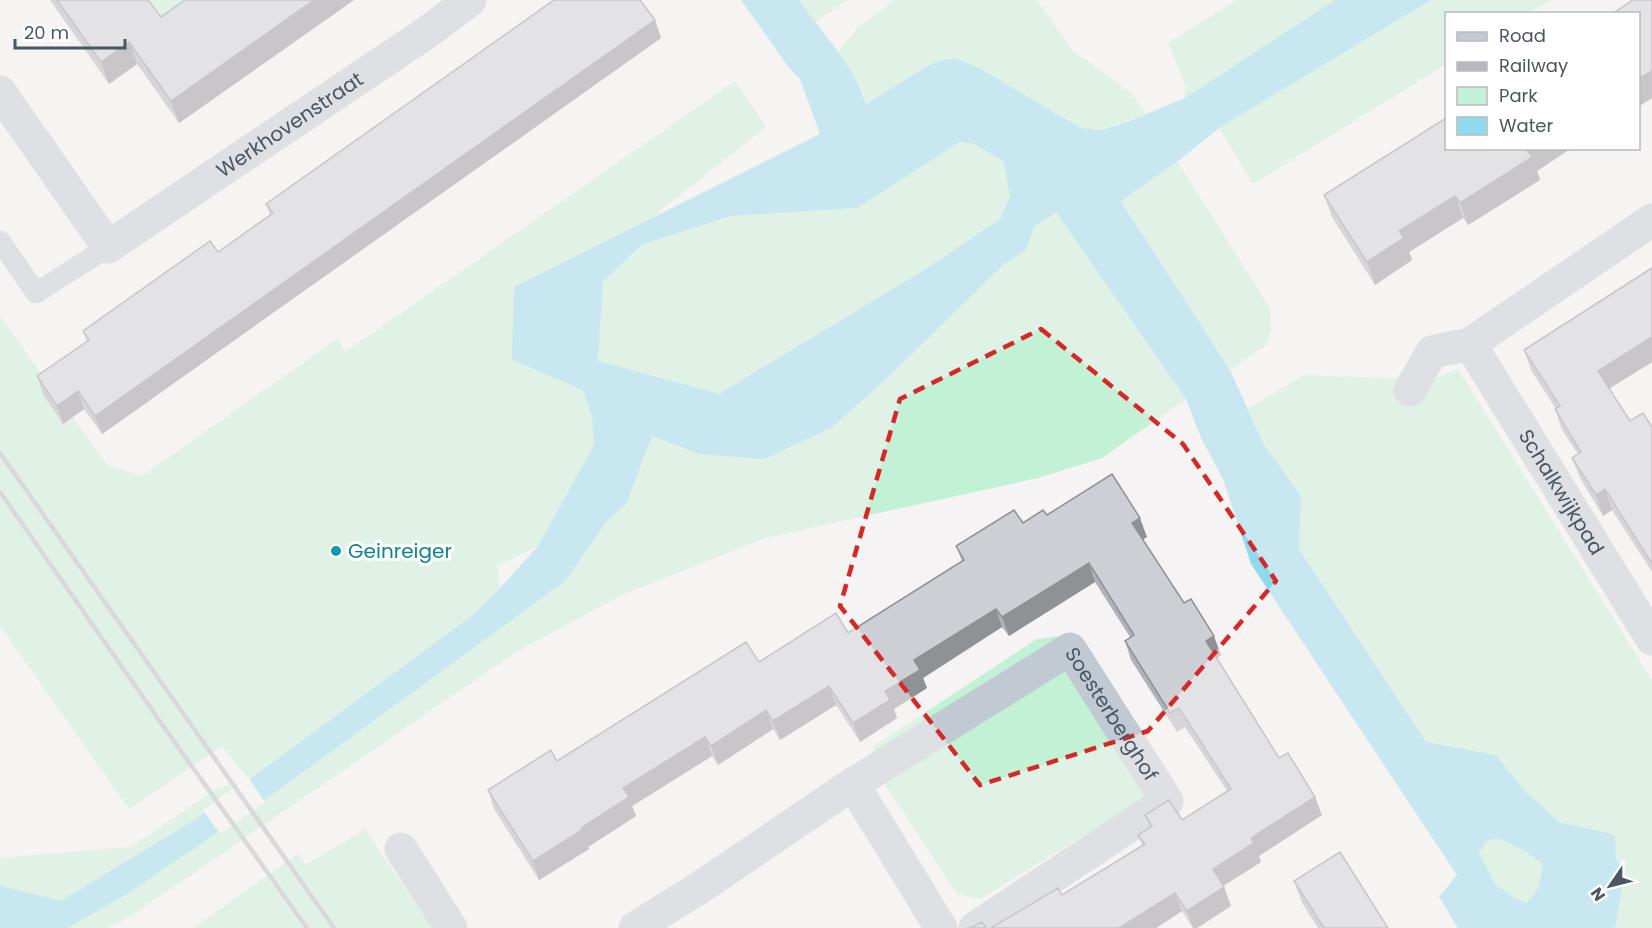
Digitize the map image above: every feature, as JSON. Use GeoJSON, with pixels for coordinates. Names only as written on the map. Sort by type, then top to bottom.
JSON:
{"type":"FeatureCollection","features":[{"type":"Feature","properties":{"kind":"street","name":"Werkhovenstraat"},"geometry":{"type":"LineString","coordinates":[[108,247],[419,38],[470,0]]}},
{"type":"Feature","properties":{"kind":"street"},"geometry":{"type":"LineString","coordinates":[[0,92],[108,247]]}},
{"type":"Feature","properties":{"kind":"street"},"geometry":{"type":"LineString","coordinates":[[1410,390],[1432,352],[1470,344],[1652,220]]}},
{"type":"Feature","properties":{"kind":"street","name":"Schalkwijkpad"},"geometry":{"type":"LineString","coordinates":[[1470,344],[1652,639]]}},
{"type":"Feature","properties":{"kind":"street","name":"Soesterberghof"},"geometry":{"type":"LineString","coordinates":[[635,928],[696,890],[853,784],[1070,650],[1167,801],[975,928]]}},
{"type":"Feature","properties":{"kind":"street"},"geometry":{"type":"LineString","coordinates":[[853,784],[941,928]]}},
{"type":"Feature","properties":{"kind":"street"},"geometry":{"type":"LineString","coordinates":[[401,849],[451,928]]}},
{"type":"Feature","properties":{"kind":"lane","name":"Werkhovenstraat"},"geometry":{"type":"LineString","coordinates":[[0,241],[36,293],[108,247]]}},
{"type":"Feature","properties":{"kind":"highlighted area"},"geometry":{"type":"Polygon","coordinates":[[[1041,329],[1183,444],[1276,581],[1148,731],[980,785],[840,606],[900,399],[1041,329]]]}},
{"type":"Feature","properties":{"kind":"green space"},"geometry":{"type":"Polygon","coordinates":[[[133,0],[221,0],[163,43],[133,0]]]}},
{"type":"Feature","properties":{"kind":"green space"},"geometry":{"type":"Polygon","coordinates":[[[799,0],[848,0],[815,22],[799,0]]]}},
{"type":"Feature","properties":{"kind":"green space"},"geometry":{"type":"Polygon","coordinates":[[[895,0],[1037,0],[1073,51],[1131,93],[1146,114],[1102,130],[1081,128],[981,69],[957,59],[945,59],[926,67],[866,104],[862,89],[838,52],[858,27],[895,0]]]}},
{"type":"Feature","properties":{"kind":"green space"},"geometry":{"type":"Polygon","coordinates":[[[1237,0],[1335,0],[1185,98],[1185,84],[1168,43],[1237,0]]]}},
{"type":"Feature","properties":{"kind":"green space"},"geometry":{"type":"Polygon","coordinates":[[[1431,0],[1551,0],[1531,12],[1445,12],[1445,65],[1253,184],[1219,128],[1431,0]]]}},
{"type":"Feature","properties":{"kind":"green space"},"geometry":{"type":"Polygon","coordinates":[[[735,81],[766,127],[661,210],[635,247],[632,255],[643,244],[731,216],[857,208],[960,142],[974,144],[1004,162],[1034,226],[1056,212],[1186,399],[1102,458],[1038,478],[765,538],[624,594],[519,650],[128,918],[106,928],[49,928],[0,905],[0,858],[131,847],[218,788],[249,780],[222,746],[129,809],[0,626],[0,316],[107,465],[142,476],[337,339],[345,352],[735,81]],[[600,321],[583,390],[592,416],[594,445],[538,546],[497,566],[500,588],[473,615],[442,639],[565,581],[605,523],[626,504],[598,361],[600,321]]]}},
{"type":"Feature","properties":{"kind":"green space"},"geometry":{"type":"Polygon","coordinates":[[[1177,161],[1270,308],[1271,330],[1267,344],[1230,370],[1121,200],[1177,161]]]}},
{"type":"Feature","properties":{"kind":"green space"},"geometry":{"type":"Polygon","coordinates":[[[1458,369],[1652,680],[1652,928],[1615,928],[1625,873],[1576,826],[1559,822],[1525,791],[1496,755],[1426,742],[1299,549],[1301,496],[1263,443],[1248,409],[1304,375],[1432,380],[1458,369]]]}},
{"type":"Feature","properties":{"kind":"green space"},"geometry":{"type":"Polygon","coordinates":[[[1059,636],[1148,771],[1152,794],[980,899],[957,894],[873,766],[874,746],[1037,639],[1059,636]]]}},
{"type":"Feature","properties":{"kind":"green space"},"geometry":{"type":"Polygon","coordinates":[[[365,829],[432,928],[193,928],[298,854],[306,865],[365,829]]]}},
{"type":"Feature","properties":{"kind":"green space"},"geometry":{"type":"Polygon","coordinates":[[[1502,839],[1542,864],[1538,886],[1526,904],[1495,884],[1478,852],[1488,840],[1502,839]]]}},
{"type":"Feature","properties":{"kind":"water"},"geometry":{"type":"Polygon","coordinates":[[[741,0],[799,0],[846,63],[866,104],[926,67],[945,59],[957,59],[981,69],[1081,128],[1102,130],[1185,98],[1335,0],[1431,0],[1219,128],[1182,158],[1121,201],[1230,370],[1263,443],[1301,496],[1299,549],[1426,742],[1496,755],[1525,791],[1559,822],[1615,835],[1616,859],[1625,873],[1615,928],[1458,928],[1439,897],[1457,875],[1251,564],[1223,479],[1201,438],[1186,399],[1056,212],[1034,227],[1026,250],[1004,264],[887,378],[831,428],[764,459],[700,454],[652,436],[626,504],[607,521],[565,581],[269,797],[127,894],[67,928],[0,928],[0,886],[61,901],[193,821],[473,615],[500,588],[538,546],[594,445],[592,417],[583,390],[512,360],[514,287],[820,134],[800,79],[790,69],[741,0]],[[960,142],[857,208],[731,216],[643,244],[603,281],[598,361],[719,394],[931,266],[1000,219],[1010,197],[1004,162],[974,144],[960,142]],[[1501,839],[1488,840],[1479,853],[1495,884],[1526,903],[1534,895],[1538,886],[1542,864],[1526,852],[1501,839]]]}},
{"type":"Feature","properties":{"kind":"pier"},"geometry":{"type":"Polygon","coordinates":[[[248,777],[265,802],[220,834],[203,810],[248,777]]]}},
{"type":"Feature","properties":{"kind":"building"},"geometry":{"type":"Polygon","coordinates":[[[57,0],[148,0],[161,17],[185,0],[314,0],[171,101],[129,42],[101,62],[57,0]]]}},
{"type":"Feature","properties":{"kind":"building"},"geometry":{"type":"Polygon","coordinates":[[[554,0],[640,0],[655,20],[95,416],[78,391],[57,406],[37,376],[89,340],[83,331],[210,241],[218,252],[273,213],[266,204],[554,0]]]}},
{"type":"Feature","properties":{"kind":"building"},"geometry":{"type":"Polygon","coordinates":[[[1633,0],[1652,0],[1652,71],[1640,78],[1640,12],[1615,12],[1633,0]]]}},
{"type":"Feature","properties":{"kind":"building"},"geometry":{"type":"Polygon","coordinates":[[[1445,119],[1445,150],[1527,150],[1532,157],[1460,203],[1455,196],[1399,231],[1404,238],[1367,262],[1324,195],[1445,119]]]}},
{"type":"Feature","properties":{"kind":"building"},"geometry":{"type":"Polygon","coordinates":[[[1652,268],[1652,337],[1598,371],[1630,421],[1643,413],[1652,427],[1652,564],[1605,489],[1596,495],[1572,458],[1581,452],[1555,409],[1560,406],[1524,350],[1652,268]]]}},
{"type":"Feature","properties":{"kind":"building"},"geometry":{"type":"Polygon","coordinates":[[[1112,474],[1140,518],[1132,523],[1184,603],[1191,599],[1214,636],[1206,641],[1279,758],[1288,753],[1315,797],[1251,838],[1254,843],[1213,869],[1224,887],[1187,911],[1175,893],[1119,928],[991,928],[1058,888],[1062,895],[1145,844],[1138,835],[1152,826],[1145,815],[1169,800],[1182,820],[1231,789],[1179,708],[1170,713],[1125,641],[1134,635],[1089,563],[1002,617],[996,609],[914,660],[920,670],[885,691],[890,700],[853,723],[829,686],[773,721],[766,710],[711,746],[705,737],[623,788],[629,797],[533,861],[488,790],[551,750],[557,761],[746,642],[759,662],[836,613],[848,633],[964,560],[956,546],[1014,510],[1023,523],[1043,510],[1047,515],[1112,474]]]}},
{"type":"Feature","properties":{"kind":"building"},"geometry":{"type":"Polygon","coordinates":[[[1340,852],[1388,928],[1324,928],[1294,881],[1340,852]]]}},
{"type":"Feature","properties":{"kind":"building"},"geometry":{"type":"Polygon","coordinates":[[[982,922],[986,928],[970,928],[982,922]]]}},
{"type":"Feature","properties":{"kind":"railway"},"geometry":{"type":"LineString","coordinates":[[0,453],[334,928]]}},
{"type":"Feature","properties":{"kind":"railway"},"geometry":{"type":"LineString","coordinates":[[0,492],[307,928]]}},
{"type":"Feature","properties":{"kind":"place","name":"Geinreiger"},"geometry":{"type":"Point","coordinates":[336,551]}}]}
